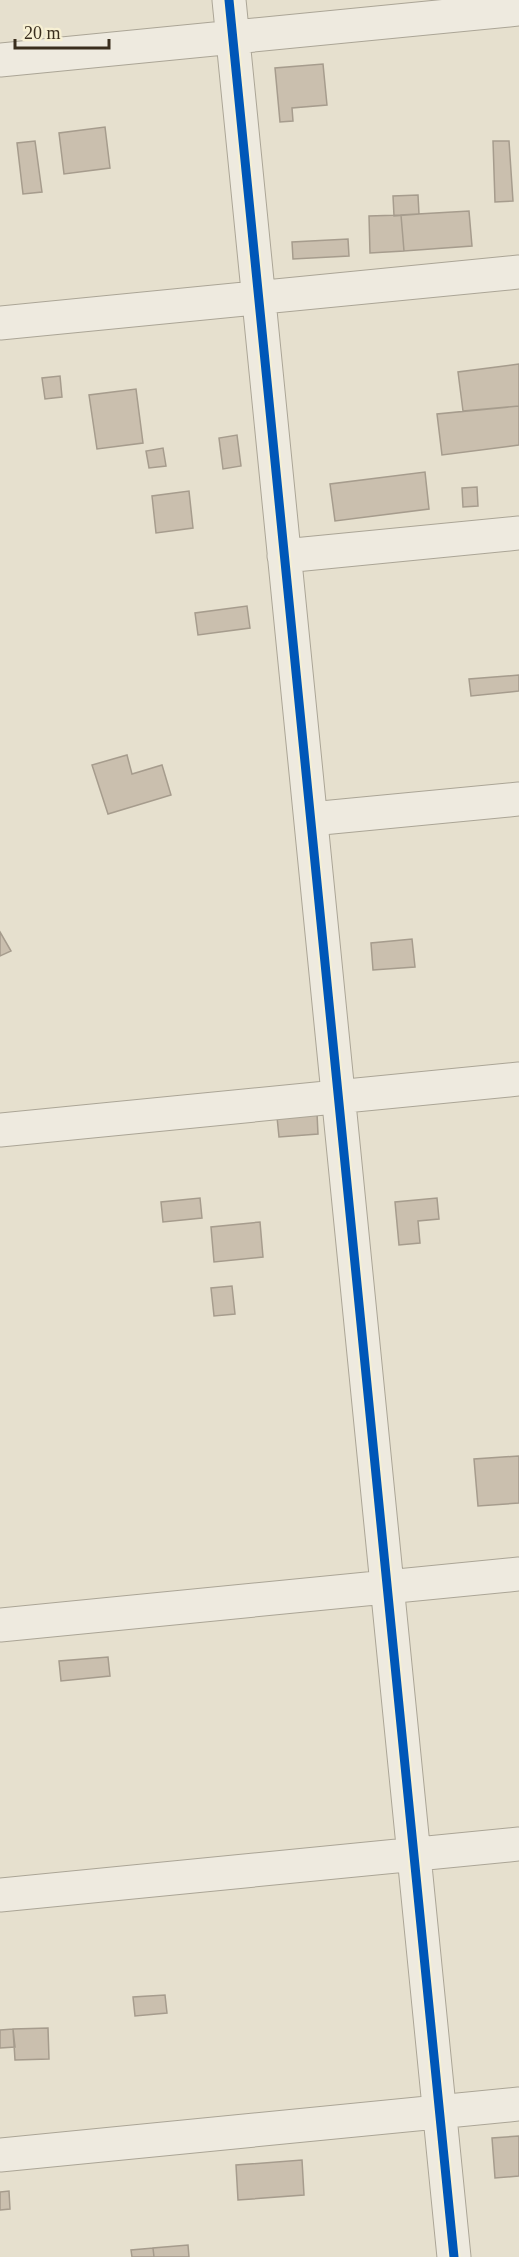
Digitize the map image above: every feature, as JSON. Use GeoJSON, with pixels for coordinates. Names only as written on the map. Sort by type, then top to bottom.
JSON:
{"type":"FeatureCollection","features":[{"type":"Feature","properties":{"kind":"street"},"geometry":{"type":"LineString","coordinates":[[229,0],[454,2257]]}},
{"type":"Feature","properties":{"kind":"street"},"geometry":{"type":"LineString","coordinates":[[0,60],[519,9]]}},
{"type":"Feature","properties":{"kind":"street"},"geometry":{"type":"LineString","coordinates":[[0,323],[519,272]]}},
{"type":"Feature","properties":{"kind":"street"},"geometry":{"type":"LineString","coordinates":[[284,556],[519,533]]}},
{"type":"Feature","properties":{"kind":"street"},"geometry":{"type":"LineString","coordinates":[[310,819],[519,799]]}},
{"type":"Feature","properties":{"kind":"street"},"geometry":{"type":"LineString","coordinates":[[0,1130],[519,1079]]}},
{"type":"Feature","properties":{"kind":"street"},"geometry":{"type":"LineString","coordinates":[[0,1625],[519,1574]]}},
{"type":"Feature","properties":{"kind":"street"},"geometry":{"type":"LineString","coordinates":[[0,1895],[519,1844]]}},
{"type":"Feature","properties":{"kind":"street"},"geometry":{"type":"LineString","coordinates":[[0,2155],[519,2104]]}},
{"type":"Feature","properties":{"kind":"building"},"geometry":{"type":"Polygon","coordinates":[[[323,64],[327,105],[292,108],[293,121],[280,122],[275,68],[323,64]]]}},
{"type":"Feature","properties":{"kind":"building"},"geometry":{"type":"Polygon","coordinates":[[[105,127],[110,168],[64,174],[59,133],[105,127]]]}},
{"type":"Feature","properties":{"kind":"building"},"geometry":{"type":"Polygon","coordinates":[[[35,141],[42,192],[23,194],[17,143],[35,141]]]}},
{"type":"Feature","properties":{"kind":"building"},"geometry":{"type":"Polygon","coordinates":[[[493,141],[509,141],[513,201],[495,202],[493,141]]]}},
{"type":"Feature","properties":{"kind":"building"},"geometry":{"type":"Polygon","coordinates":[[[418,195],[419,214],[394,216],[393,196],[418,195]]]}},
{"type":"Feature","properties":{"kind":"building"},"geometry":{"type":"Polygon","coordinates":[[[469,211],[472,246],[404,251],[401,215],[469,211]]]}},
{"type":"Feature","properties":{"kind":"building"},"geometry":{"type":"Polygon","coordinates":[[[401,215],[404,251],[370,253],[369,216],[401,215]]]}},
{"type":"Feature","properties":{"kind":"building"},"geometry":{"type":"Polygon","coordinates":[[[348,239],[349,256],[293,259],[292,242],[348,239]]]}},
{"type":"Feature","properties":{"kind":"building"},"geometry":{"type":"Polygon","coordinates":[[[519,364],[519,406],[463,411],[458,372],[519,364]]]}},
{"type":"Feature","properties":{"kind":"building"},"geometry":{"type":"Polygon","coordinates":[[[60,376],[62,397],[45,399],[42,378],[60,376]]]}},
{"type":"Feature","properties":{"kind":"building"},"geometry":{"type":"Polygon","coordinates":[[[136,389],[143,443],[97,449],[89,395],[136,389]]]}},
{"type":"Feature","properties":{"kind":"building"},"geometry":{"type":"Polygon","coordinates":[[[519,406],[519,445],[442,455],[437,414],[519,406]]]}},
{"type":"Feature","properties":{"kind":"building"},"geometry":{"type":"Polygon","coordinates":[[[237,435],[241,466],[223,469],[219,438],[237,435]]]}},
{"type":"Feature","properties":{"kind":"building"},"geometry":{"type":"Polygon","coordinates":[[[163,448],[166,466],[149,468],[146,451],[163,448]]]}},
{"type":"Feature","properties":{"kind":"building"},"geometry":{"type":"Polygon","coordinates":[[[425,472],[429,509],[335,521],[330,484],[425,472]]]}},
{"type":"Feature","properties":{"kind":"building"},"geometry":{"type":"Polygon","coordinates":[[[477,487],[478,506],[463,507],[462,488],[477,487]]]}},
{"type":"Feature","properties":{"kind":"building"},"geometry":{"type":"Polygon","coordinates":[[[189,491],[193,528],[156,533],[152,496],[189,491]]]}},
{"type":"Feature","properties":{"kind":"building"},"geometry":{"type":"Polygon","coordinates":[[[247,606],[250,628],[198,635],[195,613],[247,606]]]}},
{"type":"Feature","properties":{"kind":"building"},"geometry":{"type":"Polygon","coordinates":[[[519,675],[519,691],[471,696],[469,679],[519,675]]]}},
{"type":"Feature","properties":{"kind":"building"},"geometry":{"type":"Polygon","coordinates":[[[127,755],[132,774],[162,765],[171,795],[108,814],[92,765],[127,755]]]}},
{"type":"Feature","properties":{"kind":"building"},"geometry":{"type":"Polygon","coordinates":[[[0,932],[11,951],[0,956],[0,932]]]}},
{"type":"Feature","properties":{"kind":"building"},"geometry":{"type":"Polygon","coordinates":[[[412,939],[415,967],[373,970],[371,943],[412,939]]]}},
{"type":"Feature","properties":{"kind":"building"},"geometry":{"type":"Polygon","coordinates":[[[317,1113],[318,1134],[279,1137],[277,1117],[317,1113]]]}},
{"type":"Feature","properties":{"kind":"building"},"geometry":{"type":"Polygon","coordinates":[[[200,1198],[202,1218],[163,1222],[161,1202],[200,1198]]]}},
{"type":"Feature","properties":{"kind":"building"},"geometry":{"type":"Polygon","coordinates":[[[437,1198],[439,1219],[418,1221],[420,1243],[399,1245],[395,1202],[437,1198]]]}},
{"type":"Feature","properties":{"kind":"building"},"geometry":{"type":"Polygon","coordinates":[[[260,1222],[263,1257],[214,1262],[211,1227],[260,1222]]]}},
{"type":"Feature","properties":{"kind":"building"},"geometry":{"type":"Polygon","coordinates":[[[232,1286],[235,1314],[214,1316],[211,1288],[232,1286]]]}},
{"type":"Feature","properties":{"kind":"building"},"geometry":{"type":"Polygon","coordinates":[[[519,1456],[519,1503],[478,1506],[474,1459],[519,1456]]]}},
{"type":"Feature","properties":{"kind":"building"},"geometry":{"type":"Polygon","coordinates":[[[108,1657],[110,1676],[61,1681],[59,1661],[108,1657]]]}},
{"type":"Feature","properties":{"kind":"building"},"geometry":{"type":"Polygon","coordinates":[[[165,1995],[167,2013],[135,2016],[133,1997],[165,1995]]]}},
{"type":"Feature","properties":{"kind":"building"},"geometry":{"type":"Polygon","coordinates":[[[48,2028],[49,2059],[15,2060],[13,2029],[48,2028]]]}},
{"type":"Feature","properties":{"kind":"building"},"geometry":{"type":"Polygon","coordinates":[[[13,2029],[15,2047],[0,2048],[0,2030],[13,2029]]]}},
{"type":"Feature","properties":{"kind":"building"},"geometry":{"type":"Polygon","coordinates":[[[519,2136],[519,2176],[495,2178],[492,2138],[519,2136]]]}},
{"type":"Feature","properties":{"kind":"building"},"geometry":{"type":"Polygon","coordinates":[[[302,2160],[304,2195],[238,2200],[236,2165],[302,2160]]]}},
{"type":"Feature","properties":{"kind":"building"},"geometry":{"type":"Polygon","coordinates":[[[9,2191],[10,2209],[0,2210],[0,2192],[9,2191]]]}},
{"type":"Feature","properties":{"kind":"building"},"geometry":{"type":"Polygon","coordinates":[[[188,2245],[189,2257],[154,2257],[153,2248],[188,2245]]]}},
{"type":"Feature","properties":{"kind":"building"},"geometry":{"type":"Polygon","coordinates":[[[153,2248],[154,2257],[132,2257],[131,2250],[153,2248]]]}},
{"type":"Feature","properties":{"kind":"cycle path"},"geometry":{"type":"LineString","coordinates":[[229,0],[454,2257]]}}]}
